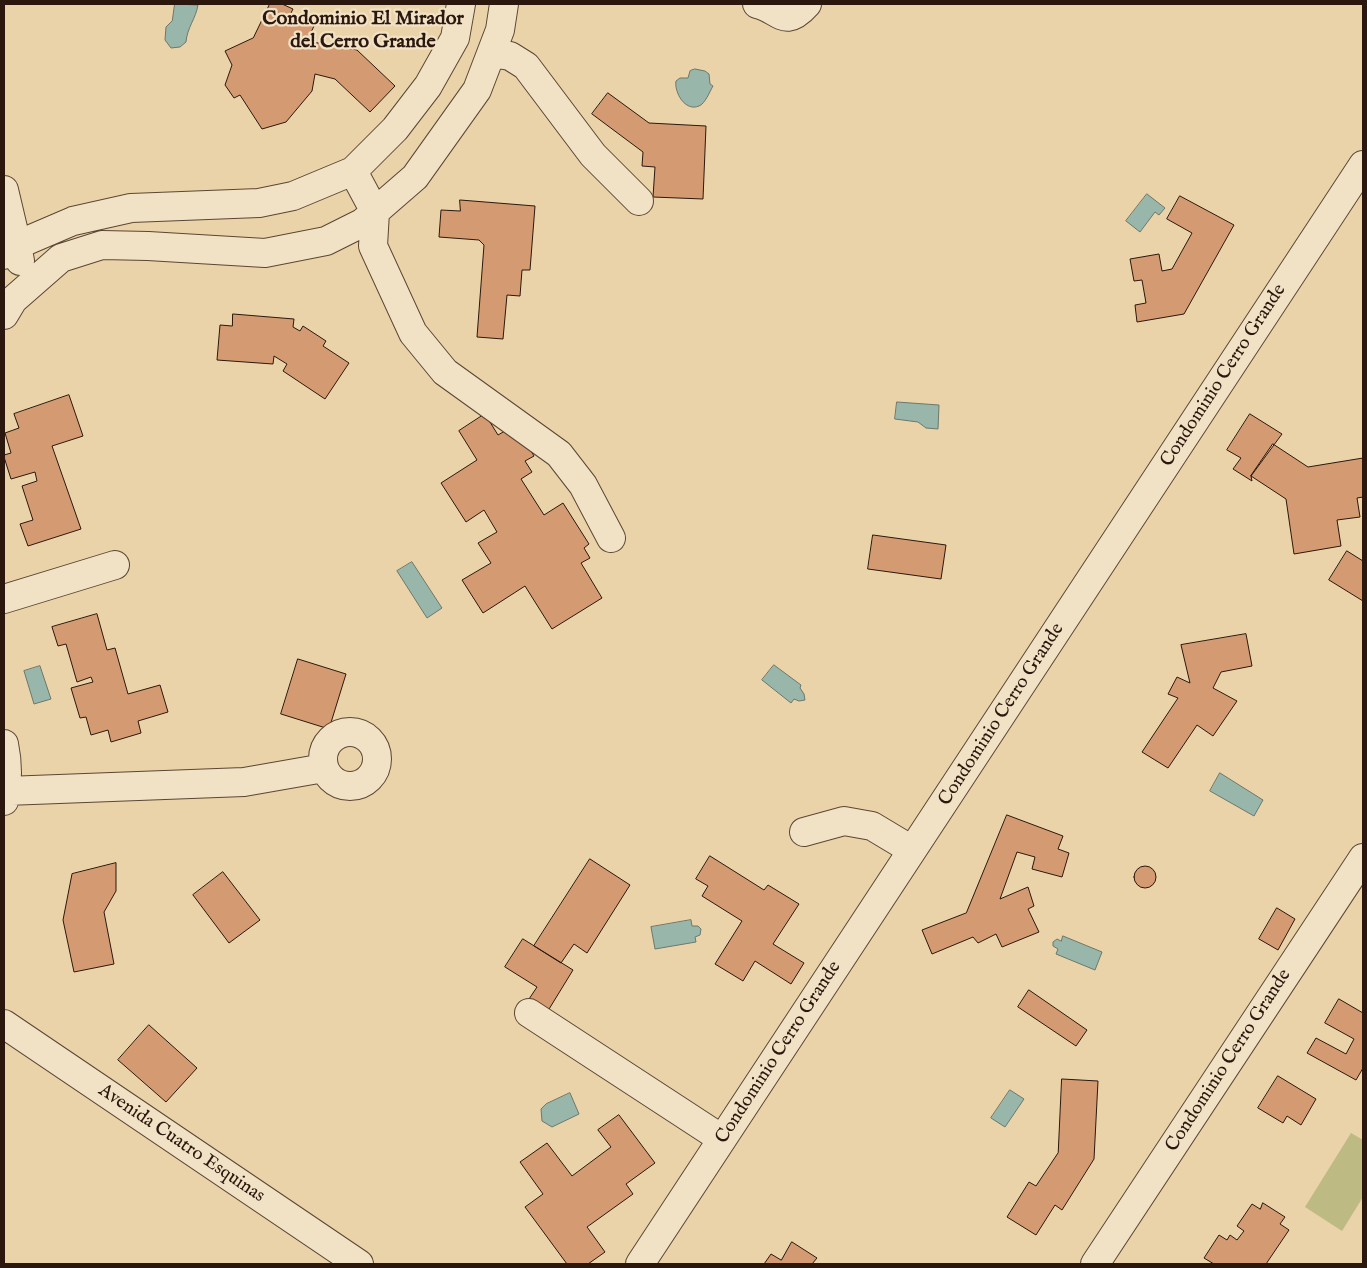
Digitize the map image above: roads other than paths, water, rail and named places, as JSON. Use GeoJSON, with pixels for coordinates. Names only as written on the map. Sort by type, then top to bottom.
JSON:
{"type":"FeatureCollection","features":[{"type":"Feature","properties":{"kind":"street"},"geometry":{"type":"LineString","coordinates":[[11,250],[73,221],[131,208],[258,203],[293,196],[353,171],[395,129],[428,86],[455,38],[461,4]]}},
{"type":"Feature","properties":{"kind":"street"},"geometry":{"type":"LineString","coordinates":[[4,315],[13,300],[61,258],[102,245],[265,253],[326,241],[362,223],[415,177],[477,90],[500,30],[504,4]]}},
{"type":"Feature","properties":{"kind":"street"},"geometry":{"type":"LineString","coordinates":[[757,4],[786,17],[798,14],[807,4]]}},
{"type":"Feature","properties":{"kind":"street"},"geometry":{"type":"LineString","coordinates":[[492,53],[510,56],[526,66],[593,155],[639,201]]}},
{"type":"Feature","properties":{"kind":"street","name":"Condominio Cerro Grande"},"geometry":{"type":"LineString","coordinates":[[640,1264],[1363,165]]}},
{"type":"Feature","properties":{"kind":"street"},"geometry":{"type":"LineString","coordinates":[[353,171],[375,212],[373,246],[413,333],[445,372],[559,454],[583,485],[611,538]]}},
{"type":"Feature","properties":{"kind":"street"},"geometry":{"type":"LineString","coordinates":[[4,190],[11,250],[24,290]]}},
{"type":"Feature","properties":{"kind":"street"},"geometry":{"type":"LineString","coordinates":[[4,599],[115,565]]}},
{"type":"Feature","properties":{"kind":"street"},"geometry":{"type":"LineString","coordinates":[[4,744],[8,760],[5,796],[244,782],[324,768]]}},
{"type":"Feature","properties":{"kind":"street"},"geometry":{"type":"LineString","coordinates":[[804,832],[844,821],[872,826],[912,850]]}},
{"type":"Feature","properties":{"kind":"street","name":"Condominio Cerro Grande"},"geometry":{"type":"LineString","coordinates":[[1095,1264],[1363,858]]}},
{"type":"Feature","properties":{"kind":"street"},"geometry":{"type":"LineString","coordinates":[[529,1013],[722,1139]]}},
{"type":"Feature","properties":{"kind":"street","name":"Avenida Cuatro Esquinas"},"geometry":{"type":"LineString","coordinates":[[4,1024],[359,1264]]}},
{"type":"Feature","properties":{"kind":"district","name":"Condominio El Mirador del Cerro Grande"},"geometry":{"type":"Point","coordinates":[363,32]}}]}
